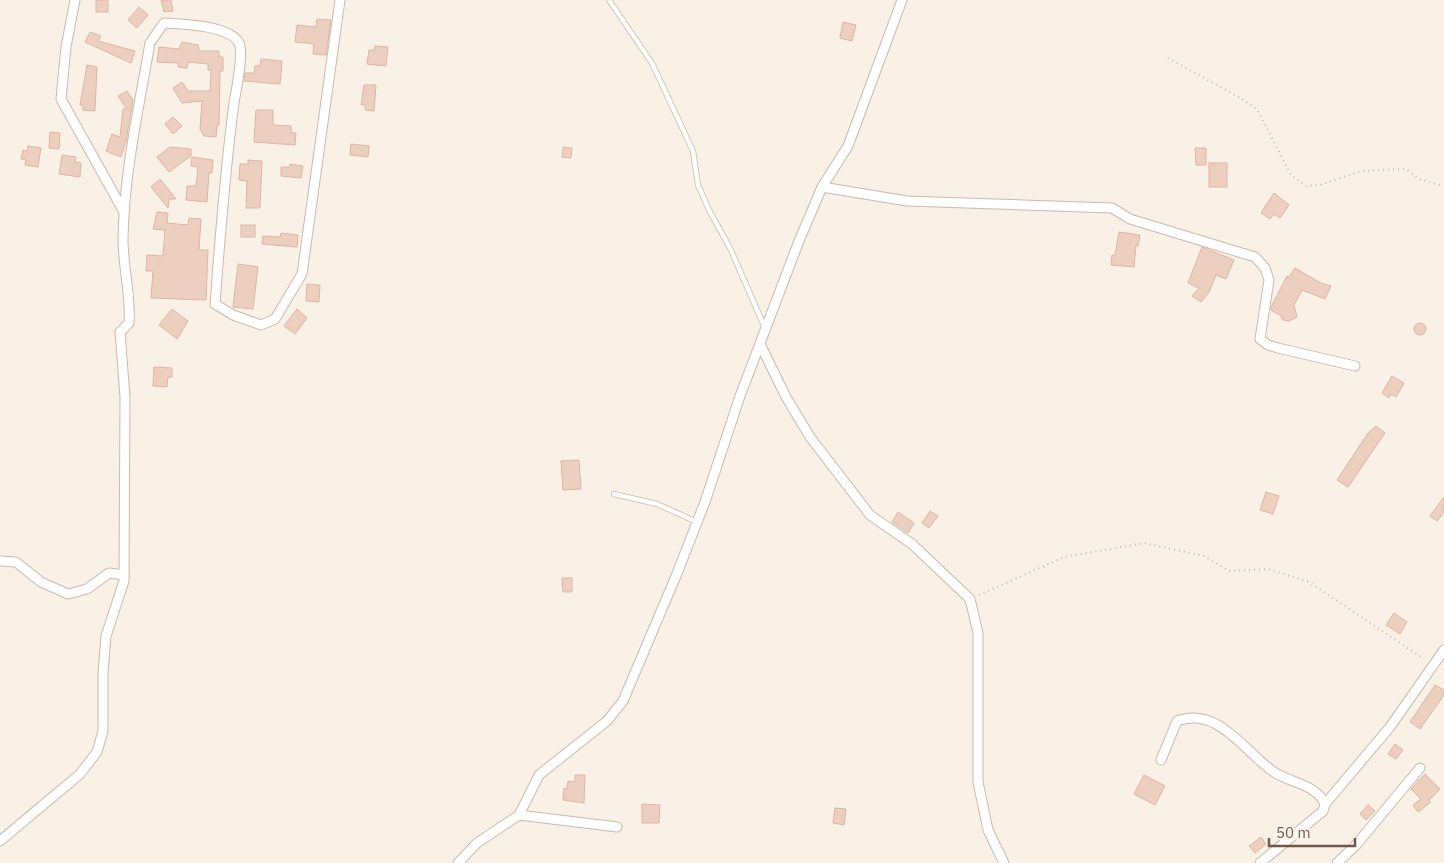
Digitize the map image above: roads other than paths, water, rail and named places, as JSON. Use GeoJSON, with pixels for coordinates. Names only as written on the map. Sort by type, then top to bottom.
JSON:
{"type":"FeatureCollection","features":[{"type":"Feature","properties":{"kind":"street"},"geometry":{"type":"LineString","coordinates":[[76,0],[66,47],[61,99],[124,214]]}},
{"type":"Feature","properties":{"kind":"street"},"geometry":{"type":"LineString","coordinates":[[0,841],[80,774],[97,752],[103,732],[103,673],[106,636],[118,606],[124,574],[125,397],[120,332],[129,323],[130,307],[123,240],[125,193],[150,42],[164,23],[190,24],[221,31],[234,37],[240,45],[239,70],[224,171],[215,304],[233,315],[261,325],[275,319],[302,274],[340,0]]}},
{"type":"Feature","properties":{"kind":"street"},"geometry":{"type":"LineString","coordinates":[[458,863],[477,843],[519,815],[539,775],[607,721],[623,700],[697,522],[765,330],[822,187],[848,146],[902,0]]}},
{"type":"Feature","properties":{"kind":"street"},"geometry":{"type":"LineString","coordinates":[[822,187],[907,201],[1112,208],[1130,219],[1254,257],[1265,268],[1269,280],[1260,339],[1278,348],[1356,366]]}},
{"type":"Feature","properties":{"kind":"street"},"geometry":{"type":"LineString","coordinates":[[760,344],[786,397],[810,437],[870,515],[912,544],[970,599],[978,633],[978,782],[988,830],[1004,863]]}},
{"type":"Feature","properties":{"kind":"street"},"geometry":{"type":"LineString","coordinates":[[0,561],[16,562],[41,582],[68,594],[87,589],[109,573],[124,574]]}},
{"type":"Feature","properties":{"kind":"street"},"geometry":{"type":"LineString","coordinates":[[1260,863],[1323,811],[1325,804],[1390,727],[1444,650]]}},
{"type":"Feature","properties":{"kind":"street"},"geometry":{"type":"LineString","coordinates":[[1161,760],[1177,721],[1200,717],[1212,722],[1237,739],[1274,773],[1308,787],[1325,804]]}},
{"type":"Feature","properties":{"kind":"street"},"geometry":{"type":"LineString","coordinates":[[1337,863],[1356,845],[1420,768]]}},
{"type":"Feature","properties":{"kind":"street"},"geometry":{"type":"LineString","coordinates":[[519,815],[617,827]]}},
{"type":"Feature","properties":{"kind":"lane"},"geometry":{"type":"LineString","coordinates":[[609,0],[652,63],[693,151],[698,185],[709,210],[730,248],[765,330]]}},
{"type":"Feature","properties":{"kind":"lane"},"geometry":{"type":"LineString","coordinates":[[614,494],[657,504],[697,522]]}}]}
